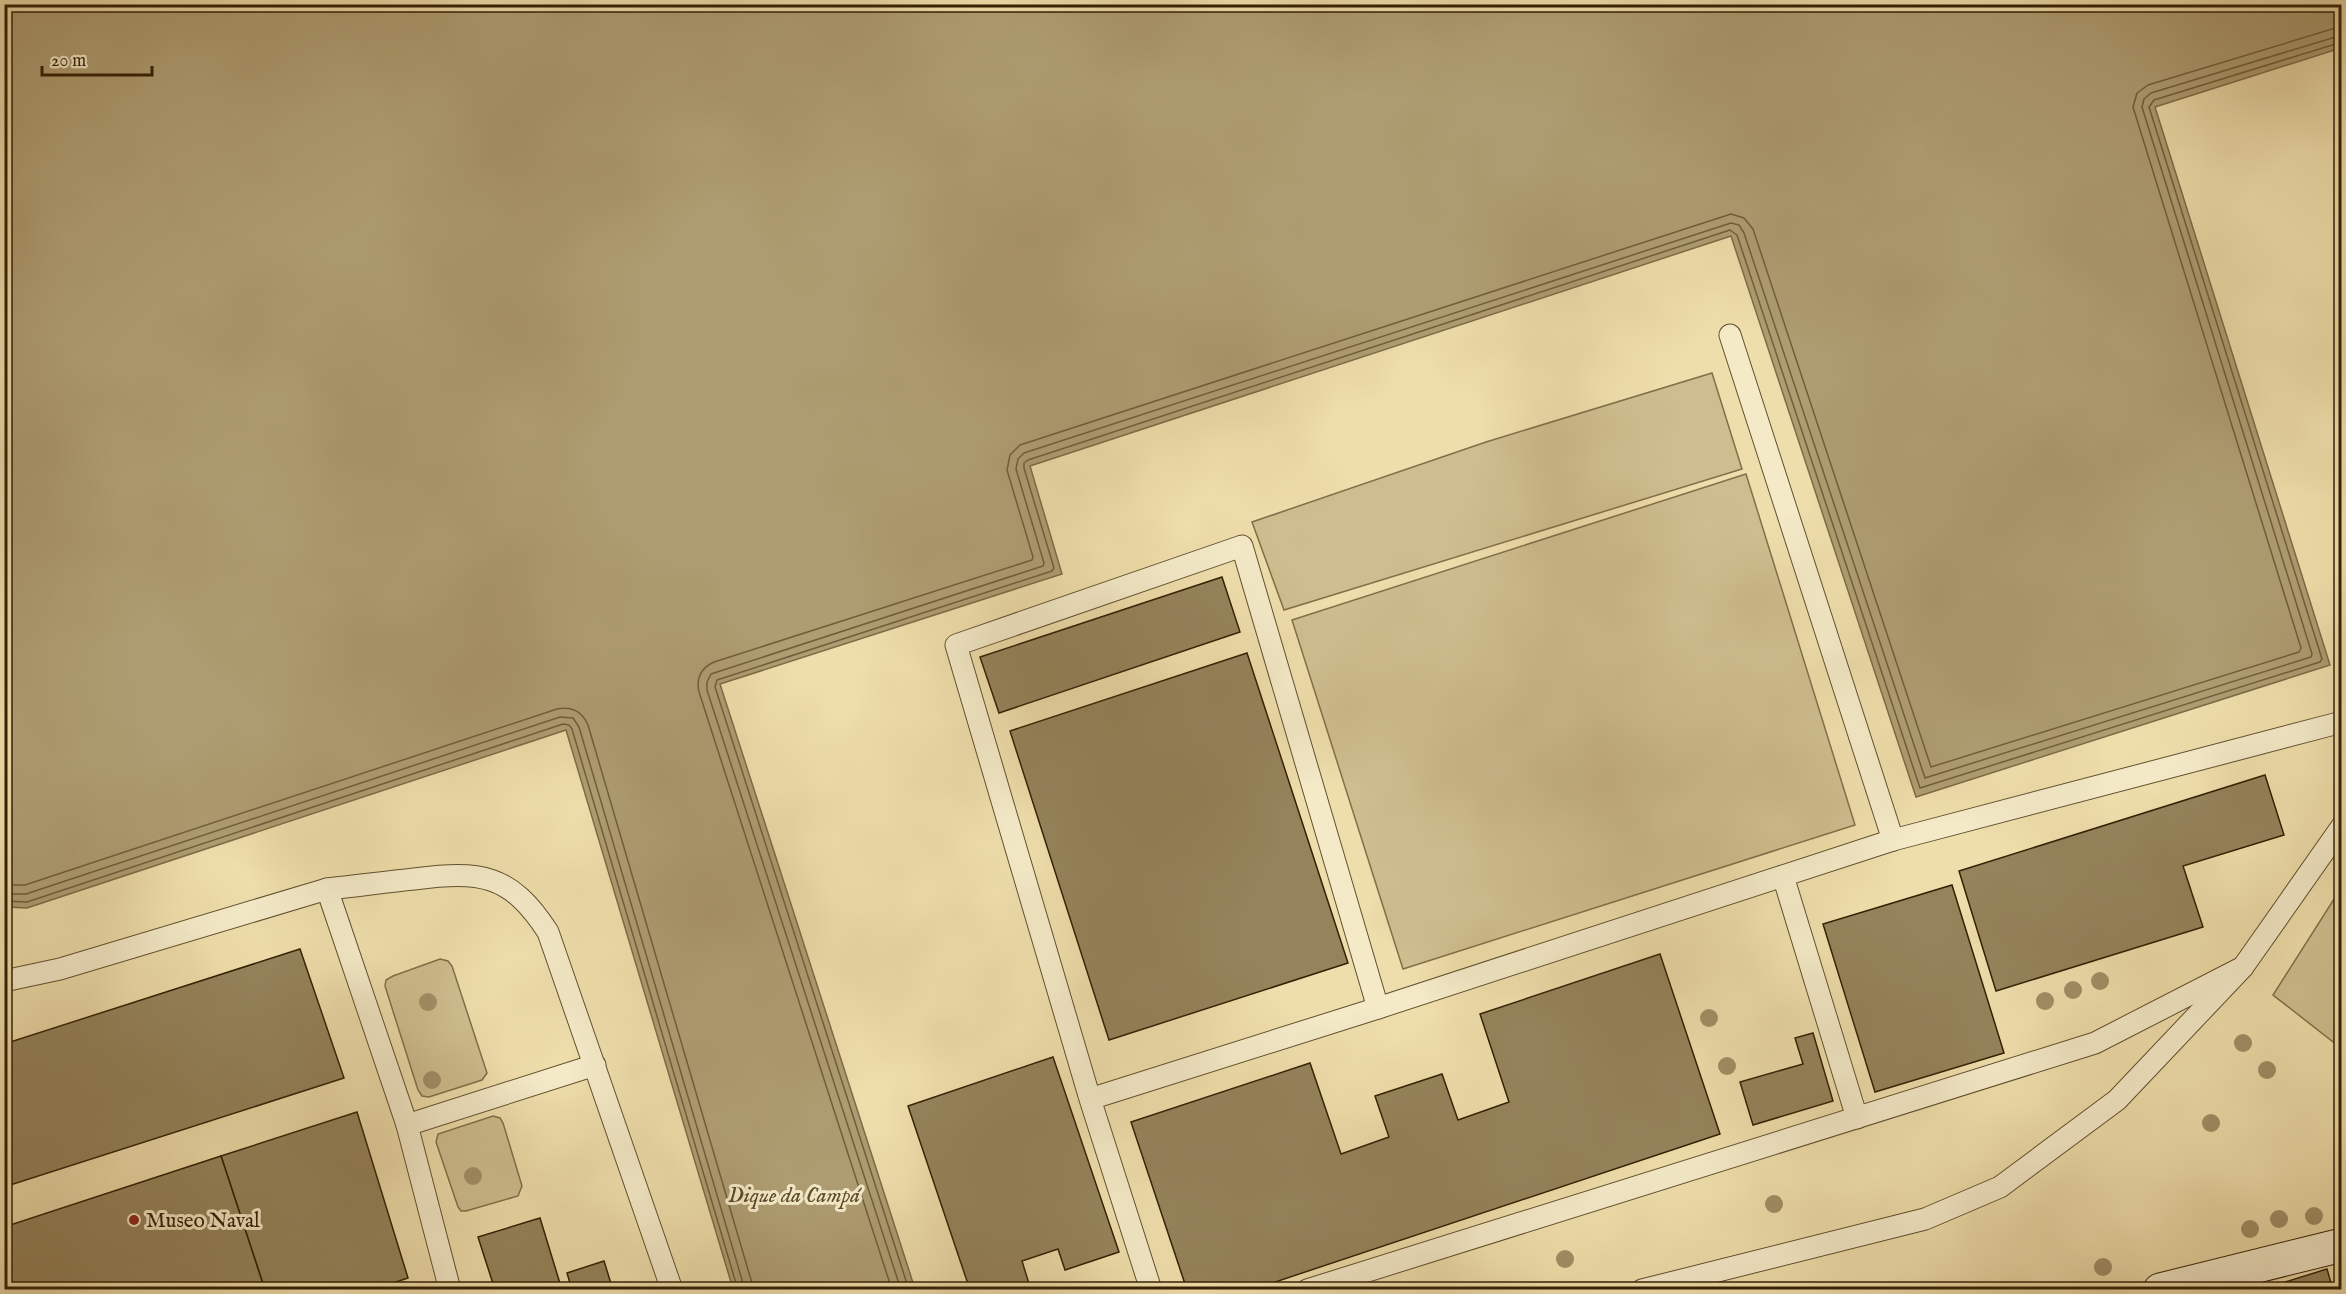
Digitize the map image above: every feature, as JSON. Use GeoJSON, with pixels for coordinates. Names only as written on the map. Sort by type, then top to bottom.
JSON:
{"type":"FeatureCollection","features":[{"type":"Feature","properties":{"kind":"main road"},"geometry":{"type":"LineString","coordinates":[[2160,1290],[2342,1245]]}},
{"type":"Feature","properties":{"kind":"lane"},"geometry":{"type":"LineString","coordinates":[[1730,335],[1893,840]]}},
{"type":"Feature","properties":{"kind":"lane"},"geometry":{"type":"LineString","coordinates":[[1151,1290],[1090,1099],[956,645],[1242,546],[1378,1008]]}},
{"type":"Feature","properties":{"kind":"lane"},"geometry":{"type":"LineString","coordinates":[[1090,1099],[1378,1008],[1893,840],[2342,722]]}},
{"type":"Feature","properties":{"kind":"lane"},"geometry":{"type":"LineString","coordinates":[[1642,1290],[1925,1220],[2000,1187],[2117,1100],[2243,967],[2342,826]]}},
{"type":"Feature","properties":{"kind":"lane"},"geometry":{"type":"LineString","coordinates":[[4,981],[60,969],[327,889],[453,874],[480,876],[506,887],[533,909],[548,932],[672,1290]]}},
{"type":"Feature","properties":{"kind":"lane"},"geometry":{"type":"LineString","coordinates":[[1783,876],[1857,1118]]}},
{"type":"Feature","properties":{"kind":"lane"},"geometry":{"type":"LineString","coordinates":[[327,889],[407,1125],[450,1290]]}},
{"type":"Feature","properties":{"kind":"lane"},"geometry":{"type":"LineString","coordinates":[[1307,1290],[2095,1043],[2243,967]]}},
{"type":"Feature","properties":{"kind":"lane"},"geometry":{"type":"LineString","coordinates":[[407,1125],[595,1065]]}},
{"type":"Feature","properties":{"kind":"shaded area"},"geometry":{"type":"Polygon","coordinates":[[[1712,373],[1742,469],[1284,610],[1252,522],[1486,442],[1712,373]]]}},
{"type":"Feature","properties":{"kind":"shaded area"},"geometry":{"type":"Polygon","coordinates":[[[1746,474],[1855,825],[1403,969],[1292,620],[1746,474]]]}},
{"type":"Feature","properties":{"kind":"shaded area"},"geometry":{"type":"Polygon","coordinates":[[[2341,888],[2342,1039],[2337,1045],[2273,995],[2341,888]]]}},
{"type":"Feature","properties":{"kind":"shaded area"},"geometry":{"type":"Polygon","coordinates":[[[440,959],[448,961],[452,966],[487,1073],[482,1080],[429,1097],[422,1096],[418,1090],[385,986],[386,980],[393,976],[440,959]]]}},
{"type":"Feature","properties":{"kind":"shaded area"},"geometry":{"type":"Polygon","coordinates":[[[493,1116],[500,1118],[503,1123],[522,1186],[518,1196],[461,1211],[436,1142],[438,1134],[493,1116]]]}},
{"type":"Feature","properties":{"kind":"water","name":"Dique da Campá"},"geometry":{"type":"Polygon","coordinates":[[[5,4],[2341,5],[2341,48],[2155,107],[2330,665],[1916,797],[1731,236],[1030,466],[1062,574],[720,684],[915,1289],[733,1289],[566,730],[27,908],[5,907],[5,4]]]}},
{"type":"Feature","properties":{"kind":"building"},"geometry":{"type":"Polygon","coordinates":[[[1222,577],[1240,632],[999,713],[980,657],[1222,577]]]}},
{"type":"Feature","properties":{"kind":"building"},"geometry":{"type":"Polygon","coordinates":[[[1247,653],[1348,963],[1109,1040],[1010,731],[1247,653]]]}},
{"type":"Feature","properties":{"kind":"building"},"geometry":{"type":"Polygon","coordinates":[[[2265,775],[2284,835],[2183,866],[2203,927],[1996,991],[1959,871],[2265,775]]]}},
{"type":"Feature","properties":{"kind":"building"},"geometry":{"type":"Polygon","coordinates":[[[1952,885],[2004,1053],[1875,1092],[1823,924],[1952,885]]]}},
{"type":"Feature","properties":{"kind":"building"},"geometry":{"type":"Polygon","coordinates":[[[300,949],[344,1078],[4,1187],[4,1044],[300,949]]]}},
{"type":"Feature","properties":{"kind":"building"},"geometry":{"type":"Polygon","coordinates":[[[1660,954],[1720,1134],[1251,1290],[1187,1290],[1131,1122],[1310,1063],[1341,1154],[1389,1137],[1375,1096],[1442,1074],[1458,1120],[1509,1102],[1480,1014],[1660,954]]]}},
{"type":"Feature","properties":{"kind":"building"},"geometry":{"type":"Polygon","coordinates":[[[1813,1033],[1833,1101],[1753,1125],[1740,1082],[1803,1064],[1795,1038],[1813,1033]]]}},
{"type":"Feature","properties":{"kind":"building"},"geometry":{"type":"Polygon","coordinates":[[[1053,1057],[1119,1252],[1065,1270],[1058,1249],[1022,1261],[1030,1287],[1023,1290],[970,1290],[908,1106],[1053,1057]]]}},
{"type":"Feature","properties":{"kind":"building"},"geometry":{"type":"Polygon","coordinates":[[[357,1112],[408,1278],[372,1290],[265,1290],[221,1156],[357,1112]]]}},
{"type":"Feature","properties":{"kind":"building","name":"Museo Naval"},"geometry":{"type":"Polygon","coordinates":[[[221,1156],[265,1290],[4,1290],[4,1227],[221,1156]]]}},
{"type":"Feature","properties":{"kind":"building"},"geometry":{"type":"Polygon","coordinates":[[[540,1218],[562,1290],[495,1290],[478,1237],[540,1218]]]}},
{"type":"Feature","properties":{"kind":"building"},"geometry":{"type":"Polygon","coordinates":[[[604,1261],[613,1290],[572,1290],[567,1273],[604,1261]]]}},
{"type":"Feature","properties":{"kind":"building"},"geometry":{"type":"Polygon","coordinates":[[[2327,1269],[2333,1290],[2259,1290],[2327,1269]]]}},
{"type":"Feature","properties":{"kind":"building"},"geometry":{"type":"Polygon","coordinates":[[[405,1282],[408,1290],[383,1290],[405,1282]]]}},
{"type":"Feature","properties":{"kind":"place","name":"Museo Naval"},"geometry":{"type":"Point","coordinates":[134,1220]}}]}
